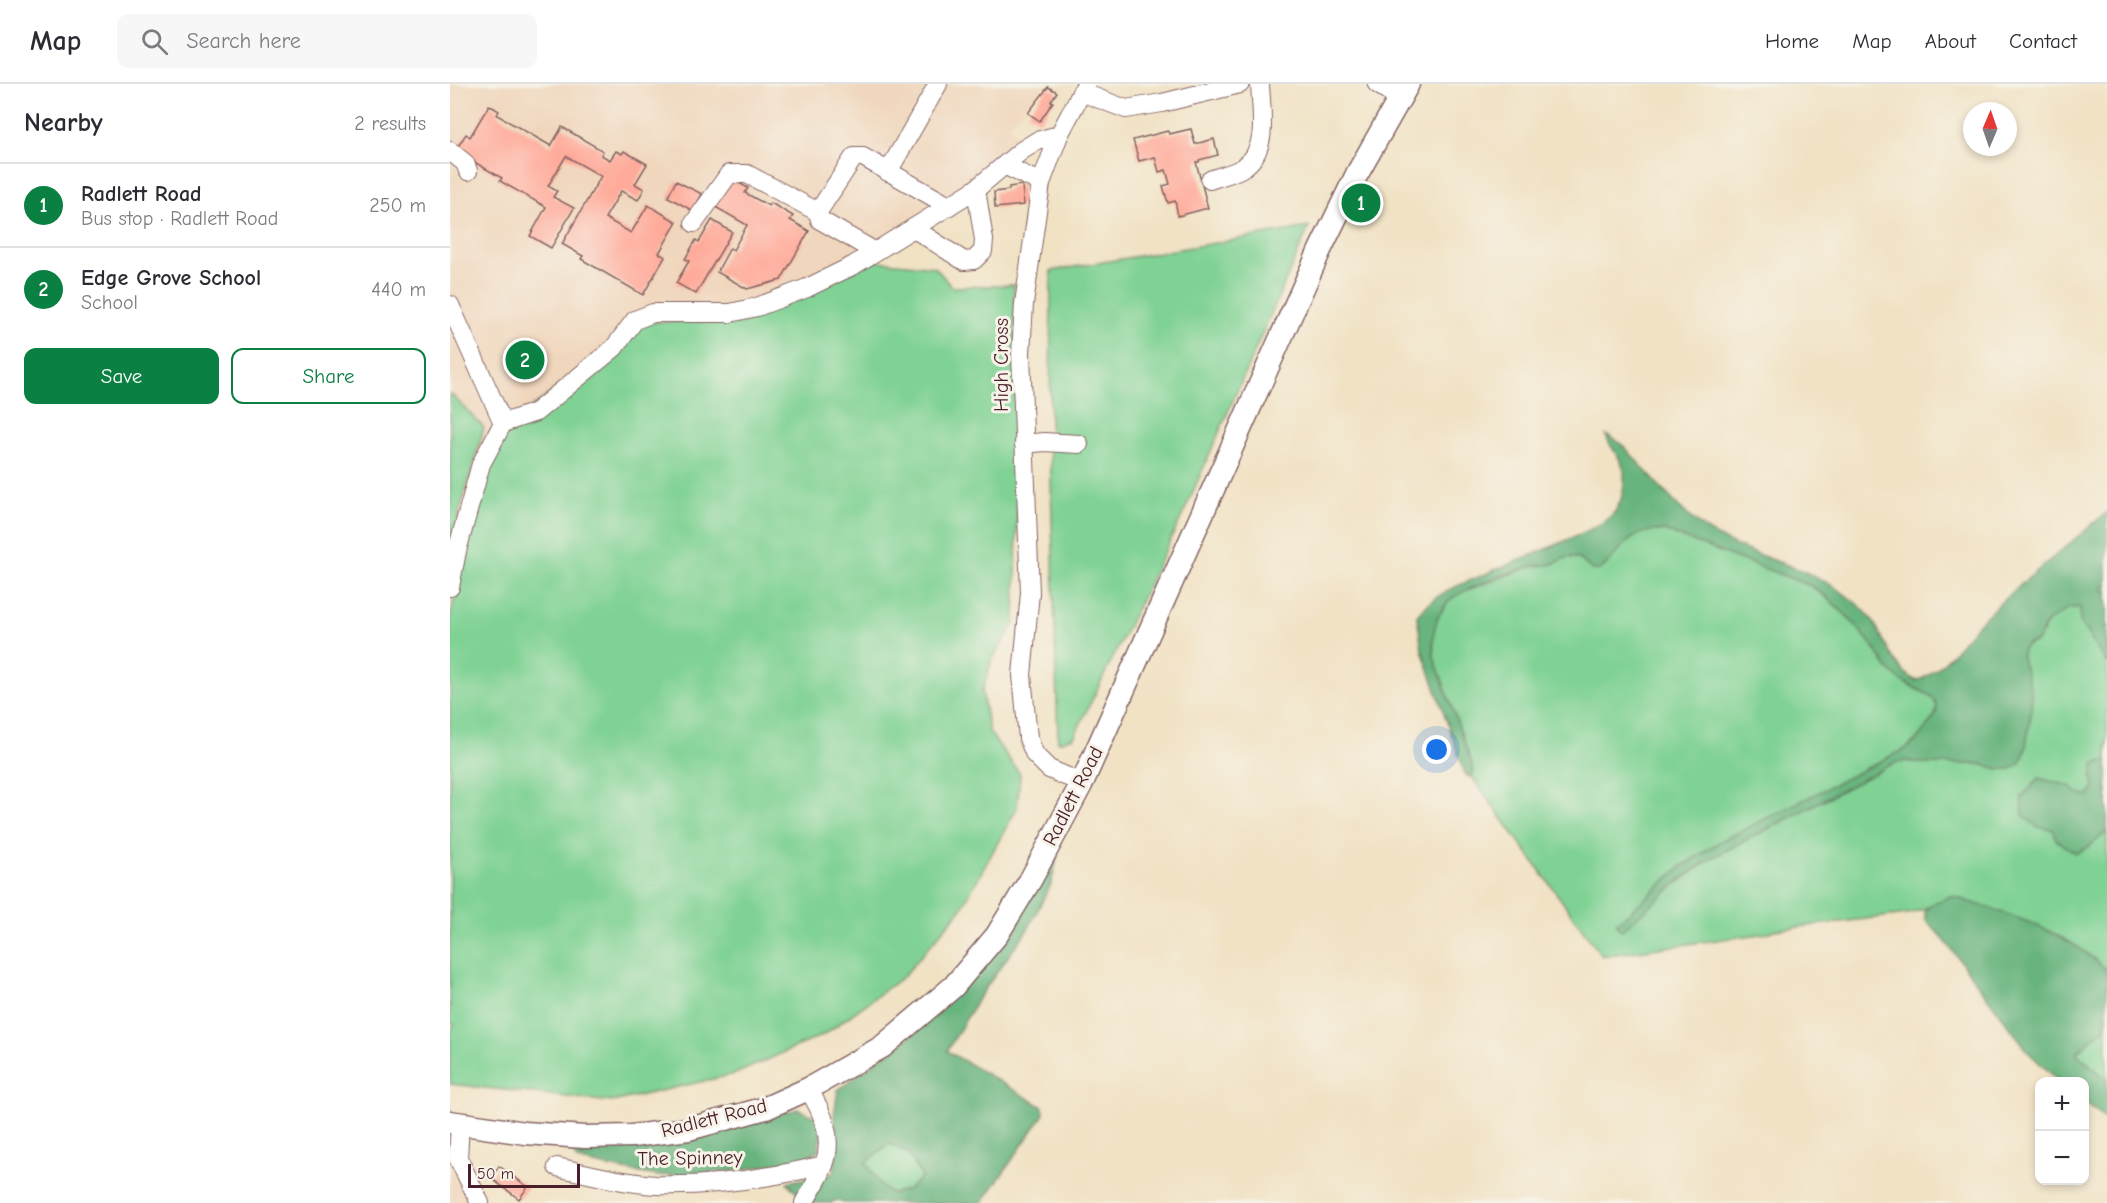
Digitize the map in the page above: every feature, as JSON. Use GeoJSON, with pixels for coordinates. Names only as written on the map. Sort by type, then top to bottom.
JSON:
{"type":"FeatureCollection","features":[{"type":"Feature","properties":{"kind":"main road","name":"Radlett Road"},"geometry":{"type":"LineString","coordinates":[[455,1123],[525,1133],[585,1137],[632,1136],[690,1129],[766,1108],[808,1089],[882,1047],[953,987],[997,935],[1031,879],[1082,783],[1320,250],[1357,174],[1403,91]]}},
{"type":"Feature","properties":{"kind":"street"},"geometry":{"type":"LineString","coordinates":[[888,172],[939,84]]}},
{"type":"Feature","properties":{"kind":"street","name":"High Cross"},"geometry":{"type":"LineString","coordinates":[[1082,783],[1049,769],[1035,755],[1028,738],[1022,675],[1030,593],[1021,343],[1024,304],[1041,183],[1059,135],[1083,88],[1126,109],[1162,103],[1240,84]]}},
{"type":"Feature","properties":{"kind":"street"},"geometry":{"type":"LineString","coordinates":[[1210,180],[1242,168],[1256,155],[1262,125],[1260,84]]}},
{"type":"Feature","properties":{"kind":"street"},"geometry":{"type":"LineString","coordinates":[[1377,84],[1403,91]]}},
{"type":"Feature","properties":{"kind":"street"},"geometry":{"type":"LineString","coordinates":[[450,587],[457,551],[481,464],[502,423],[536,412],[614,348],[635,320],[653,313],[729,313],[757,307],[807,288],[854,265],[976,189],[1021,151],[1037,141],[1059,135]]}},
{"type":"Feature","properties":{"kind":"street"},"geometry":{"type":"LineString","coordinates":[[450,151],[465,163],[468,171]]}},
{"type":"Feature","properties":{"kind":"street"},"geometry":{"type":"LineString","coordinates":[[874,251],[820,220],[818,212],[854,157],[863,158],[949,206]]}},
{"type":"Feature","properties":{"kind":"street"},"geometry":{"type":"LineString","coordinates":[[1006,166],[1041,183]]}},
{"type":"Feature","properties":{"kind":"street"},"geometry":{"type":"LineString","coordinates":[[694,223],[729,174],[747,174],[818,212]]}},
{"type":"Feature","properties":{"kind":"street"},"geometry":{"type":"LineString","coordinates":[[913,228],[964,261],[974,260],[983,251],[984,240],[976,189]]}},
{"type":"Feature","properties":{"kind":"street"},"geometry":{"type":"LineString","coordinates":[[450,305],[502,423]]}},
{"type":"Feature","properties":{"kind":"street"},"geometry":{"type":"LineString","coordinates":[[1024,444],[1044,442],[1079,444]]}},
{"type":"Feature","properties":{"kind":"street"},"geometry":{"type":"LineString","coordinates":[[804,1203],[824,1166],[828,1136],[820,1108],[808,1089]]}},
{"type":"Feature","properties":{"kind":"street"},"geometry":{"type":"LineString","coordinates":[[455,1123],[458,1158],[480,1203]]}},
{"type":"Feature","properties":{"kind":"street","name":"The Spinney"},"geometry":{"type":"LineString","coordinates":[[557,1167],[627,1182],[656,1185],[705,1184],[768,1178],[824,1166]]}},
{"type":"Feature","properties":{"kind":"shaded area"},"geometry":{"type":"Polygon","coordinates":[[[450,84],[1045,84],[1008,126],[1024,142],[968,203],[730,321],[717,322],[467,539],[450,619],[450,557],[482,425],[450,393],[450,84]]]}},
{"type":"Feature","properties":{"kind":"shaded area"},"geometry":{"type":"Polygon","coordinates":[[[451,1162],[470,1203],[450,1203],[451,1162]]]}},
{"type":"Feature","properties":{"kind":"green space"},"geometry":{"type":"Polygon","coordinates":[[[1309,227],[1185,510],[1074,737],[1058,742],[1050,446],[1051,271],[1309,227]]]}},
{"type":"Feature","properties":{"kind":"green space"},"geometry":{"type":"Polygon","coordinates":[[[877,261],[935,267],[952,287],[1014,285],[1017,524],[1015,623],[992,660],[982,692],[989,732],[1020,774],[1017,808],[961,909],[904,976],[825,1034],[735,1074],[612,1102],[450,1084],[450,1034],[454,1024],[450,1022],[450,619],[467,539],[487,463],[500,432],[637,327],[653,322],[730,321],[877,261]]]}},
{"type":"Feature","properties":{"kind":"green space"},"geometry":{"type":"Polygon","coordinates":[[[450,393],[484,428],[460,510],[450,557],[450,393]]]}},
{"type":"Feature","properties":{"kind":"green space"},"geometry":{"type":"Polygon","coordinates":[[[1606,435],[1626,449],[1671,498],[1701,526],[1738,547],[1817,577],[1855,602],[1872,620],[1901,669],[1916,681],[1936,670],[1999,604],[2107,512],[2107,584],[2102,589],[2107,592],[2107,664],[2080,622],[2080,607],[2069,608],[2047,622],[2037,642],[2028,644],[2022,650],[2031,690],[2032,706],[2025,752],[2020,763],[2011,769],[1999,769],[1980,764],[1928,764],[1906,761],[1894,763],[1712,858],[1684,877],[1622,930],[1618,928],[1617,923],[1682,866],[1719,842],[1905,749],[1914,743],[1937,713],[1936,704],[1931,696],[1900,680],[1887,668],[1874,647],[1849,618],[1826,596],[1811,586],[1665,531],[1652,531],[1634,537],[1600,570],[1592,570],[1581,560],[1568,557],[1552,564],[1529,567],[1487,581],[1455,596],[1444,607],[1435,627],[1434,657],[1471,761],[1472,777],[1467,776],[1422,650],[1417,616],[1433,600],[1453,588],[1576,536],[1608,519],[1618,506],[1622,495],[1624,472],[1606,435]]]}},
{"type":"Feature","properties":{"kind":"green space"},"geometry":{"type":"Polygon","coordinates":[[[1651,530],[1665,531],[1811,586],[1852,622],[1895,675],[1933,698],[1937,710],[1926,729],[1905,749],[1719,843],[1682,866],[1617,923],[1618,927],[1712,858],[1894,763],[1906,761],[1928,764],[1980,764],[1999,769],[2011,769],[2020,763],[2025,752],[2032,706],[2022,650],[2043,633],[2047,622],[2069,608],[2085,607],[2107,584],[2107,971],[2091,957],[2054,934],[1951,896],[1913,913],[1774,930],[1767,933],[1602,956],[1472,777],[1471,761],[1434,657],[1433,630],[1439,615],[1449,601],[1459,593],[1530,567],[1554,564],[1566,557],[1581,559],[1585,564],[1605,566],[1625,544],[1636,536],[1651,530]]]}},
{"type":"Feature","properties":{"kind":"green space"},"geometry":{"type":"Polygon","coordinates":[[[2107,760],[2107,832],[2087,848],[2076,853],[2056,840],[2054,830],[2037,827],[2023,815],[2022,797],[2039,778],[2070,786],[2079,794],[2088,796],[2094,788],[2092,776],[2095,763],[2107,760]]]}},
{"type":"Feature","properties":{"kind":"green space"},"geometry":{"type":"Polygon","coordinates":[[[1058,852],[1051,884],[1028,929],[979,997],[947,1051],[1043,1107],[1044,1114],[982,1203],[844,1203],[835,1200],[832,1203],[805,1203],[787,1182],[834,1173],[836,1151],[834,1116],[838,1090],[918,1030],[1058,852]],[[889,1143],[866,1163],[882,1187],[892,1194],[909,1189],[922,1177],[908,1153],[889,1143]]]}},
{"type":"Feature","properties":{"kind":"green space"},"geometry":{"type":"Polygon","coordinates":[[[1951,896],[2034,924],[2074,945],[2107,971],[2107,1026],[2076,1053],[2107,1079],[2107,1120],[2089,1105],[2089,1077],[2055,1077],[2030,1054],[1946,942],[1925,919],[1925,910],[1934,903],[1951,896]]]}},
{"type":"Feature","properties":{"kind":"green space"},"geometry":{"type":"Polygon","coordinates":[[[2107,1026],[2107,1079],[2075,1053],[2107,1026]]]}},
{"type":"Feature","properties":{"kind":"green space"},"geometry":{"type":"Polygon","coordinates":[[[798,1109],[817,1118],[822,1129],[818,1150],[804,1159],[735,1171],[658,1176],[577,1160],[571,1149],[663,1140],[798,1109]]]}},
{"type":"Feature","properties":{"kind":"green space"},"geometry":{"type":"Polygon","coordinates":[[[889,1143],[908,1153],[922,1177],[909,1189],[892,1194],[882,1187],[866,1163],[889,1143]]]}},
{"type":"Feature","properties":{"kind":"building"},"geometry":{"type":"Polygon","coordinates":[[[1048,87],[1057,92],[1040,121],[1028,113],[1048,87]]]}},
{"type":"Feature","properties":{"kind":"building"},"geometry":{"type":"Polygon","coordinates":[[[489,105],[499,111],[497,115],[551,146],[562,127],[603,151],[601,155],[610,160],[616,151],[622,154],[624,151],[647,164],[635,184],[644,189],[638,200],[621,191],[605,218],[631,233],[648,205],[677,222],[659,253],[665,257],[643,295],[581,259],[583,256],[562,244],[601,176],[566,156],[548,186],[557,191],[553,197],[574,208],[551,248],[530,236],[546,207],[500,181],[502,178],[455,151],[466,134],[470,137],[489,105]]]}},
{"type":"Feature","properties":{"kind":"building"},"geometry":{"type":"Polygon","coordinates":[[[1191,129],[1195,144],[1214,139],[1218,155],[1196,162],[1208,208],[1178,216],[1175,201],[1168,203],[1163,186],[1170,184],[1166,170],[1159,172],[1155,157],[1139,161],[1133,140],[1168,131],[1169,134],[1191,129]]]}},
{"type":"Feature","properties":{"kind":"building"},"geometry":{"type":"Polygon","coordinates":[[[728,177],[748,188],[745,193],[769,206],[771,203],[793,216],[790,220],[809,231],[781,280],[747,289],[717,272],[730,248],[733,250],[747,225],[712,205],[728,177]]]}},
{"type":"Feature","properties":{"kind":"building"},"geometry":{"type":"Polygon","coordinates":[[[676,181],[702,194],[693,211],[668,197],[676,181]]]}},
{"type":"Feature","properties":{"kind":"building"},"geometry":{"type":"Polygon","coordinates":[[[1022,185],[1024,205],[995,208],[994,192],[1022,185]]]}},
{"type":"Feature","properties":{"kind":"building"},"geometry":{"type":"Polygon","coordinates":[[[712,220],[732,232],[696,294],[676,283],[689,261],[685,259],[696,240],[699,242],[712,220]]]}},
{"type":"Feature","properties":{"kind":"building"},"geometry":{"type":"Polygon","coordinates":[[[499,1166],[528,1187],[519,1199],[491,1178],[499,1166]]]}},
{"type":"Feature","properties":{"kind":"place","name":"Radlett Road"},"geometry":{"type":"Point","coordinates":[1361,203]}},
{"type":"Feature","properties":{"kind":"place","name":"Edge Grove School"},"geometry":{"type":"Point","coordinates":[525,360]}}]}
